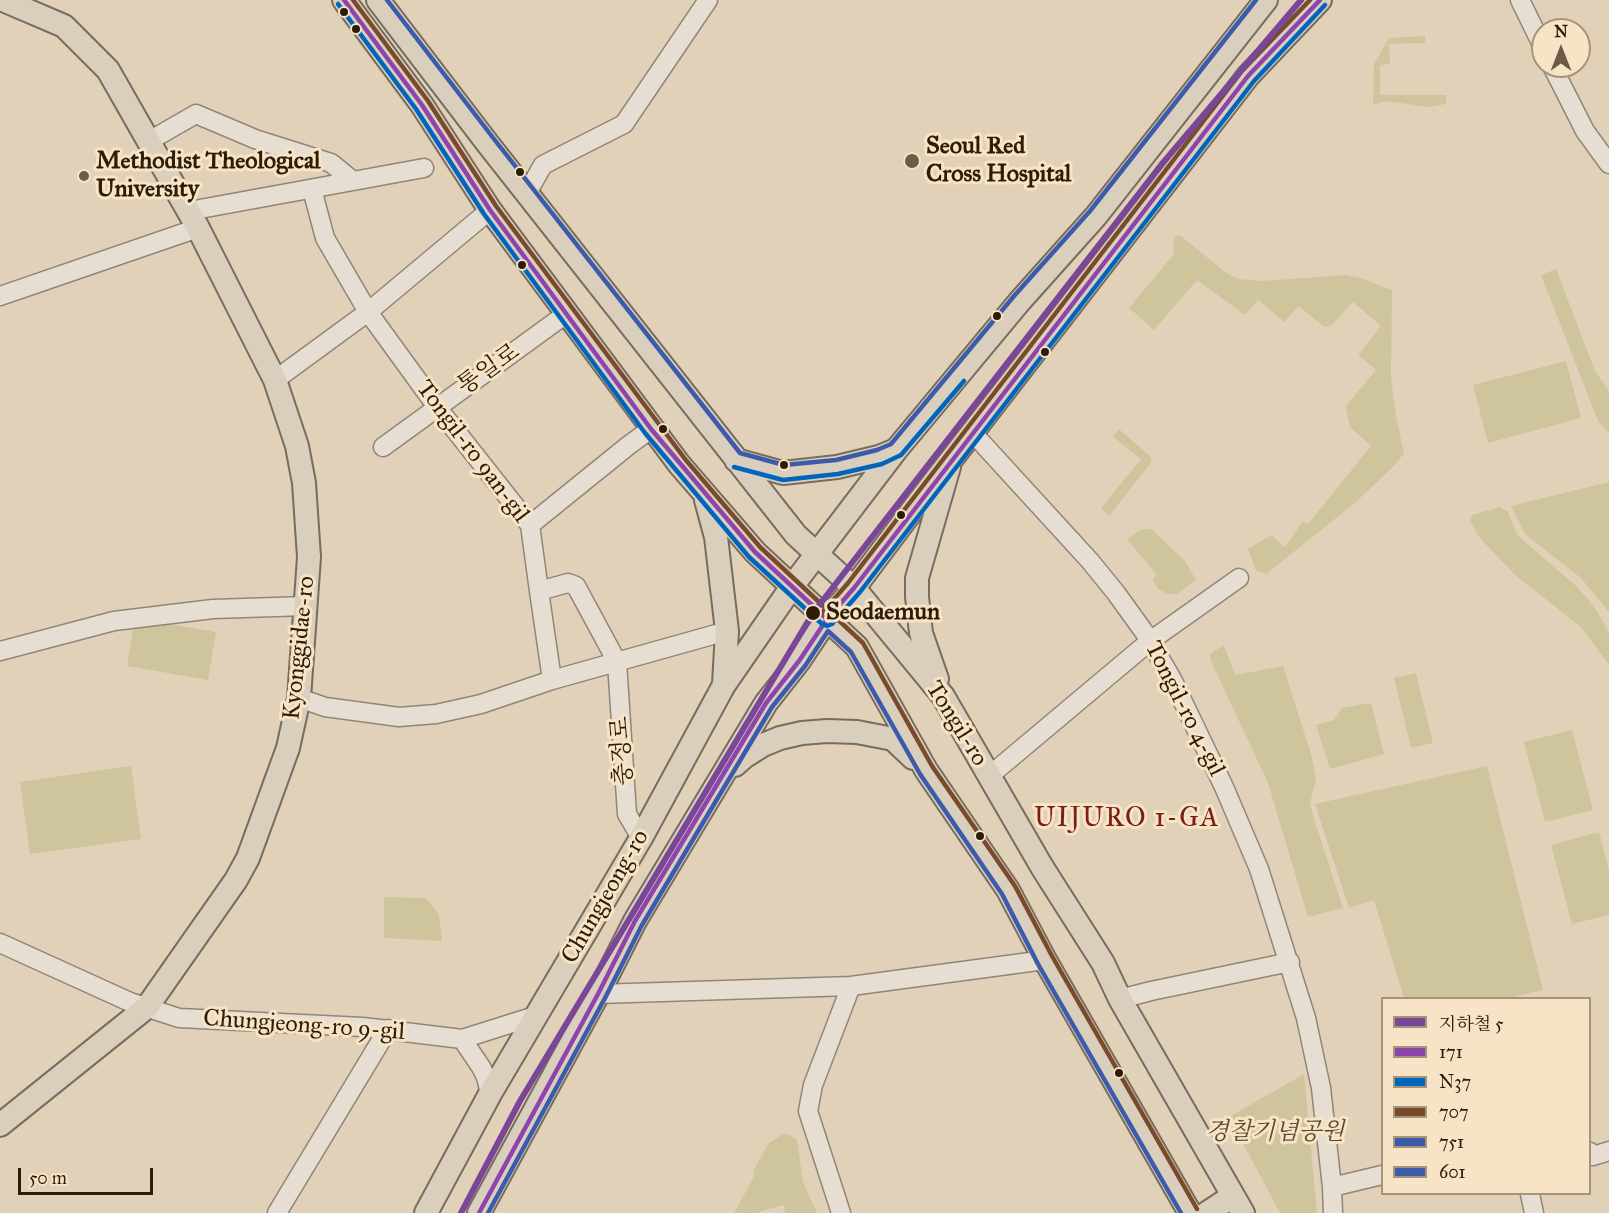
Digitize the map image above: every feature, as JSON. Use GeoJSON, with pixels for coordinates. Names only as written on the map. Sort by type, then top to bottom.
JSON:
{"type":"FeatureCollection","features":[{"type":"Feature","properties":{"kind":"main road","name":"Kyonggidae-ro"},"geometry":{"type":"LineString","coordinates":[[0,1125],[147,1007],[236,879],[248,858],[288,748],[299,698],[309,557],[304,483],[297,446],[275,380],[194,220],[108,70],[64,26],[3,0]]}},
{"type":"Feature","properties":{"kind":"main road","name":"Tongil-ro"},"geometry":{"type":"LineString","coordinates":[[344,0],[422,105],[490,210],[651,429],[755,552],[857,647],[926,770],[1008,890],[1045,960],[1190,1213]]}},
{"type":"Feature","properties":{"kind":"main road","name":"Tongil-ro"},"geometry":{"type":"LineString","coordinates":[[378,0],[796,535],[854,588],[943,696],[988,777],[1103,963],[1120,999],[1238,1205]]}},
{"type":"Feature","properties":{"kind":"main road","name":"Chungjeong-ro"},"geometry":{"type":"LineString","coordinates":[[426,1213],[490,1094],[641,838],[724,685],[792,585],[896,450],[1020,301],[1096,216],[1266,0]]}},
{"type":"Feature","properties":{"kind":"main road","name":"Chungjeong-ro"},"geometry":{"type":"LineString","coordinates":[[479,1213],[635,921],[766,703],[799,661],[827,619],[854,588],[1248,76],[1320,0]]}},
{"type":"Feature","properties":{"kind":"main road"},"geometry":{"type":"LineString","coordinates":[[736,460],[783,472],[837,467],[879,457],[896,450]]}},
{"type":"Feature","properties":{"kind":"main road"},"geometry":{"type":"LineString","coordinates":[[943,696],[921,633],[917,584],[922,558],[951,460]]}},
{"type":"Feature","properties":{"kind":"main road"},"geometry":{"type":"LineString","coordinates":[[705,494],[716,537],[727,631],[724,685]]}},
{"type":"Feature","properties":{"kind":"main road"},"geometry":{"type":"LineString","coordinates":[[723,777],[744,757],[763,745],[802,733],[827,731],[857,732],[893,739],[926,770]]}},
{"type":"Feature","properties":{"kind":"main road"},"geometry":{"type":"LineString","coordinates":[[1207,1213],[1238,1205]]}},
{"type":"Feature","properties":{"kind":"street"},"geometry":{"type":"LineString","coordinates":[[527,193],[543,165],[624,124],[708,0]]}},
{"type":"Feature","properties":{"kind":"street"},"geometry":{"type":"LineString","coordinates":[[1520,0],[1531,22]]}},
{"type":"Feature","properties":{"kind":"street"},"geometry":{"type":"LineString","coordinates":[[1558,78],[1584,131],[1609,164]]}},
{"type":"Feature","properties":{"kind":"street"},"geometry":{"type":"LineString","coordinates":[[149,141],[196,114],[255,139],[331,163],[353,181]]}},
{"type":"Feature","properties":{"kind":"street"},"geometry":{"type":"LineString","coordinates":[[0,296],[194,220],[312,189],[424,168]]}},
{"type":"Feature","properties":{"kind":"street","name":"Tongil-ro 9an-gil"},"geometry":{"type":"LineString","coordinates":[[312,189],[325,238],[368,312],[437,406],[530,525],[552,680]]}},
{"type":"Feature","properties":{"kind":"street"},"geometry":{"type":"LineString","coordinates":[[275,380],[368,312],[490,210]]}},
{"type":"Feature","properties":{"kind":"street","name":"통일로"},"geometry":{"type":"LineString","coordinates":[[383,447],[437,406],[545,332],[566,314]]}},
{"type":"Feature","properties":{"kind":"street"},"geometry":{"type":"LineString","coordinates":[[530,525],[651,429]]}},
{"type":"Feature","properties":{"kind":"street","name":"Tongil-ro 4-gil"},"geometry":{"type":"LineString","coordinates":[[972,432],[1090,561],[1116,593],[1150,641],[1172,679],[1224,787],[1259,869],[1306,1018],[1321,1088],[1333,1213]]}},
{"type":"Feature","properties":{"kind":"street"},"geometry":{"type":"LineString","coordinates":[[988,777],[1150,641],[1239,578]]}},
{"type":"Feature","properties":{"kind":"street"},"geometry":{"type":"LineString","coordinates":[[539,591],[568,583],[576,586],[616,662]]}},
{"type":"Feature","properties":{"kind":"street"},"geometry":{"type":"LineString","coordinates":[[0,651],[114,621],[213,609],[306,606]]}},
{"type":"Feature","properties":{"kind":"street"},"geometry":{"type":"LineString","coordinates":[[299,698],[325,706],[399,717],[436,714],[481,704],[552,680],[727,631]]}},
{"type":"Feature","properties":{"kind":"street","name":"충정로"},"geometry":{"type":"LineString","coordinates":[[616,662],[627,814],[641,838]]}},
{"type":"Feature","properties":{"kind":"street","name":"Chungjeong-ro 9-gil"},"geometry":{"type":"LineString","coordinates":[[0,943],[130,1002],[179,1018],[388,1029],[462,1039]]}},
{"type":"Feature","properties":{"kind":"street"},"geometry":{"type":"LineString","coordinates":[[598,994],[851,986],[1045,960]]}},
{"type":"Feature","properties":{"kind":"street"},"geometry":{"type":"LineString","coordinates":[[1120,999],[1290,962]]}},
{"type":"Feature","properties":{"kind":"street"},"geometry":{"type":"LineString","coordinates":[[841,1213],[808,1111],[813,1085],[851,986]]}},
{"type":"Feature","properties":{"kind":"street"},"geometry":{"type":"LineString","coordinates":[[490,1094],[481,1067],[462,1039],[538,1015]]}},
{"type":"Feature","properties":{"kind":"street"},"geometry":{"type":"LineString","coordinates":[[277,1213],[388,1029]]}},
{"type":"Feature","properties":{"kind":"street"},"geometry":{"type":"LineString","coordinates":[[1591,1153],[1593,1156],[1609,1151]]}},
{"type":"Feature","properties":{"kind":"street"},"geometry":{"type":"LineString","coordinates":[[1332,1187],[1381,1175]]}},
{"type":"Feature","properties":{"kind":"street"},"geometry":{"type":"LineString","coordinates":[[1530,1195],[1534,1213]]}},
{"type":"Feature","properties":{"kind":"green space"},"geometry":{"type":"Polygon","coordinates":[[[1425,36],[1425,43],[1389,44],[1390,64],[1380,65],[1380,95],[1446,95],[1446,104],[1428,107],[1387,101],[1373,105],[1374,64],[1389,38],[1425,36]]]}},
{"type":"Feature","properties":{"kind":"green space"},"geometry":{"type":"Polygon","coordinates":[[[1175,236],[1181,236],[1237,279],[1262,281],[1346,275],[1392,290],[1391,378],[1404,453],[1395,465],[1356,502],[1266,574],[1256,570],[1248,549],[1271,535],[1285,547],[1303,521],[1308,524],[1371,446],[1350,427],[1346,406],[1376,370],[1358,355],[1381,326],[1353,302],[1331,326],[1324,327],[1299,306],[1284,322],[1258,300],[1245,315],[1197,280],[1154,330],[1129,308],[1174,254],[1175,236]]]}},
{"type":"Feature","properties":{"kind":"green space"},"geometry":{"type":"Polygon","coordinates":[[[1556,269],[1595,371],[1609,391],[1609,433],[1598,421],[1541,275],[1556,269]]]}},
{"type":"Feature","properties":{"kind":"green space"},"geometry":{"type":"Polygon","coordinates":[[[1566,361],[1581,418],[1488,443],[1473,385],[1566,361]]]}},
{"type":"Feature","properties":{"kind":"green space"},"geometry":{"type":"Polygon","coordinates":[[[1119,429],[1152,458],[1150,464],[1109,516],[1101,508],[1141,459],[1113,437],[1119,429]]]}},
{"type":"Feature","properties":{"kind":"green space"},"geometry":{"type":"Polygon","coordinates":[[[1609,482],[1609,612],[1581,578],[1525,534],[1511,506],[1609,482]]]}},
{"type":"Feature","properties":{"kind":"green space"},"geometry":{"type":"Polygon","coordinates":[[[1500,507],[1508,512],[1518,536],[1574,584],[1598,613],[1609,633],[1609,665],[1582,628],[1514,574],[1479,537],[1470,521],[1472,515],[1500,507]]]}},
{"type":"Feature","properties":{"kind":"green space"},"geometry":{"type":"Polygon","coordinates":[[[1151,529],[1185,561],[1196,580],[1177,594],[1167,594],[1157,588],[1153,579],[1156,574],[1127,539],[1140,530],[1151,529]]]}},
{"type":"Feature","properties":{"kind":"green space"},"geometry":{"type":"Polygon","coordinates":[[[135,618],[216,632],[208,680],[127,666],[135,618]]]}},
{"type":"Feature","properties":{"kind":"green space"},"geometry":{"type":"Polygon","coordinates":[[[1224,645],[1235,675],[1283,666],[1311,754],[1316,779],[1310,804],[1343,908],[1308,917],[1268,783],[1211,661],[1210,654],[1224,645]]]}},
{"type":"Feature","properties":{"kind":"green space"},"geometry":{"type":"Polygon","coordinates":[[[1416,673],[1433,743],[1411,748],[1394,678],[1416,673]]]}},
{"type":"Feature","properties":{"kind":"green space"},"geometry":{"type":"Polygon","coordinates":[[[1371,703],[1384,754],[1330,769],[1316,725],[1334,720],[1342,708],[1371,703]]]}},
{"type":"Feature","properties":{"kind":"green space"},"geometry":{"type":"Polygon","coordinates":[[[1572,730],[1593,810],[1545,822],[1524,742],[1572,730]]]}},
{"type":"Feature","properties":{"kind":"green space"},"geometry":{"type":"Polygon","coordinates":[[[131,766],[141,839],[30,854],[20,782],[131,766]]]}},
{"type":"Feature","properties":{"kind":"green space"},"geometry":{"type":"Polygon","coordinates":[[[1487,766],[1543,990],[1513,997],[1404,997],[1374,900],[1349,908],[1315,804],[1487,766]]]}},
{"type":"Feature","properties":{"kind":"green space"},"geometry":{"type":"Polygon","coordinates":[[[1599,832],[1609,870],[1609,915],[1572,924],[1551,845],[1599,832]]]}},
{"type":"Feature","properties":{"kind":"green space"},"geometry":{"type":"Polygon","coordinates":[[[384,897],[426,898],[439,914],[442,941],[384,938],[384,897]]]}},
{"type":"Feature","properties":{"kind":"green space","name":"경찰기념공원"},"geometry":{"type":"Polygon","coordinates":[[[1304,1074],[1317,1213],[1280,1213],[1229,1117],[1304,1074]]]}},
{"type":"Feature","properties":{"kind":"green space"},"geometry":{"type":"Polygon","coordinates":[[[783,1134],[790,1135],[797,1140],[803,1182],[817,1213],[785,1213],[784,1205],[759,1213],[734,1213],[769,1143],[783,1134]]]}},
{"type":"Feature","properties":{"kind":"metro line","name":"5"},"geometry":{"type":"LineString","coordinates":[[461,1213],[520,1101],[813,613],[1161,165],[1301,0]]}},
{"type":"Feature","properties":{"kind":"transit line","name":"171"},"geometry":{"type":"LineString","coordinates":[[344,0],[422,105],[490,210],[651,429],[755,552],[827,619]]}},
{"type":"Feature","properties":{"kind":"transit line","name":"707"},"geometry":{"type":"LineString","coordinates":[[353,0],[428,101],[496,206],[685,459],[760,547],[863,643],[932,766],[1015,886],[1052,956],[1197,1209]]}},
{"type":"Feature","properties":{"kind":"transit line","name":"601"},"geometry":{"type":"LineString","coordinates":[[387,0],[740,453],[784,465],[836,460],[877,450],[891,444],[1014,296],[1090,211],[1256,0]]}},
{"type":"Feature","properties":{"kind":"transit line","name":"707"},"geometry":{"type":"LineString","coordinates":[[821,614],[848,583],[1242,71],[1310,0]]}},
{"type":"Feature","properties":{"kind":"transit line","name":"171"},"geometry":{"type":"LineString","coordinates":[[479,1213],[635,921],[766,703],[799,661],[827,619],[854,588],[1248,76],[1320,0]]}},
{"type":"Feature","properties":{"kind":"transit line","name":"N37"},"geometry":{"type":"LineString","coordinates":[[338,4],[416,109],[484,214],[645,433],[749,557],[822,624],[827,626],[832,624],[860,592],[1254,81],[1325,5]]}},
{"type":"Feature","properties":{"kind":"transit line","name":"N37"},"geometry":{"type":"LineString","coordinates":[[734,467],[783,480],[838,474],[882,464],[901,455],[964,381]]}},
{"type":"Feature","properties":{"kind":"transit line","name":"751"},"geometry":{"type":"LineString","coordinates":[[488,1213],[642,925],[772,707],[805,666],[828,631],[851,652],[920,774],[1002,894],[1038,964],[1181,1213]]}},
{"type":"Feature","properties":{"kind":"place","name":"Seoul Red Cross Hospital"},"geometry":{"type":"Point","coordinates":[912,161]}},
{"type":"Feature","properties":{"kind":"place","name":"Methodist Theological University"},"geometry":{"type":"Point","coordinates":[84,176]}},
{"type":"Feature","properties":{"kind":"place","name":"Seodaemun"},"geometry":{"type":"Point","coordinates":[813,613]}},
{"type":"Feature","properties":{"kind":"district","name":"UIJURO 1-GA"},"geometry":{"type":"Point","coordinates":[1127,819]}}]}
